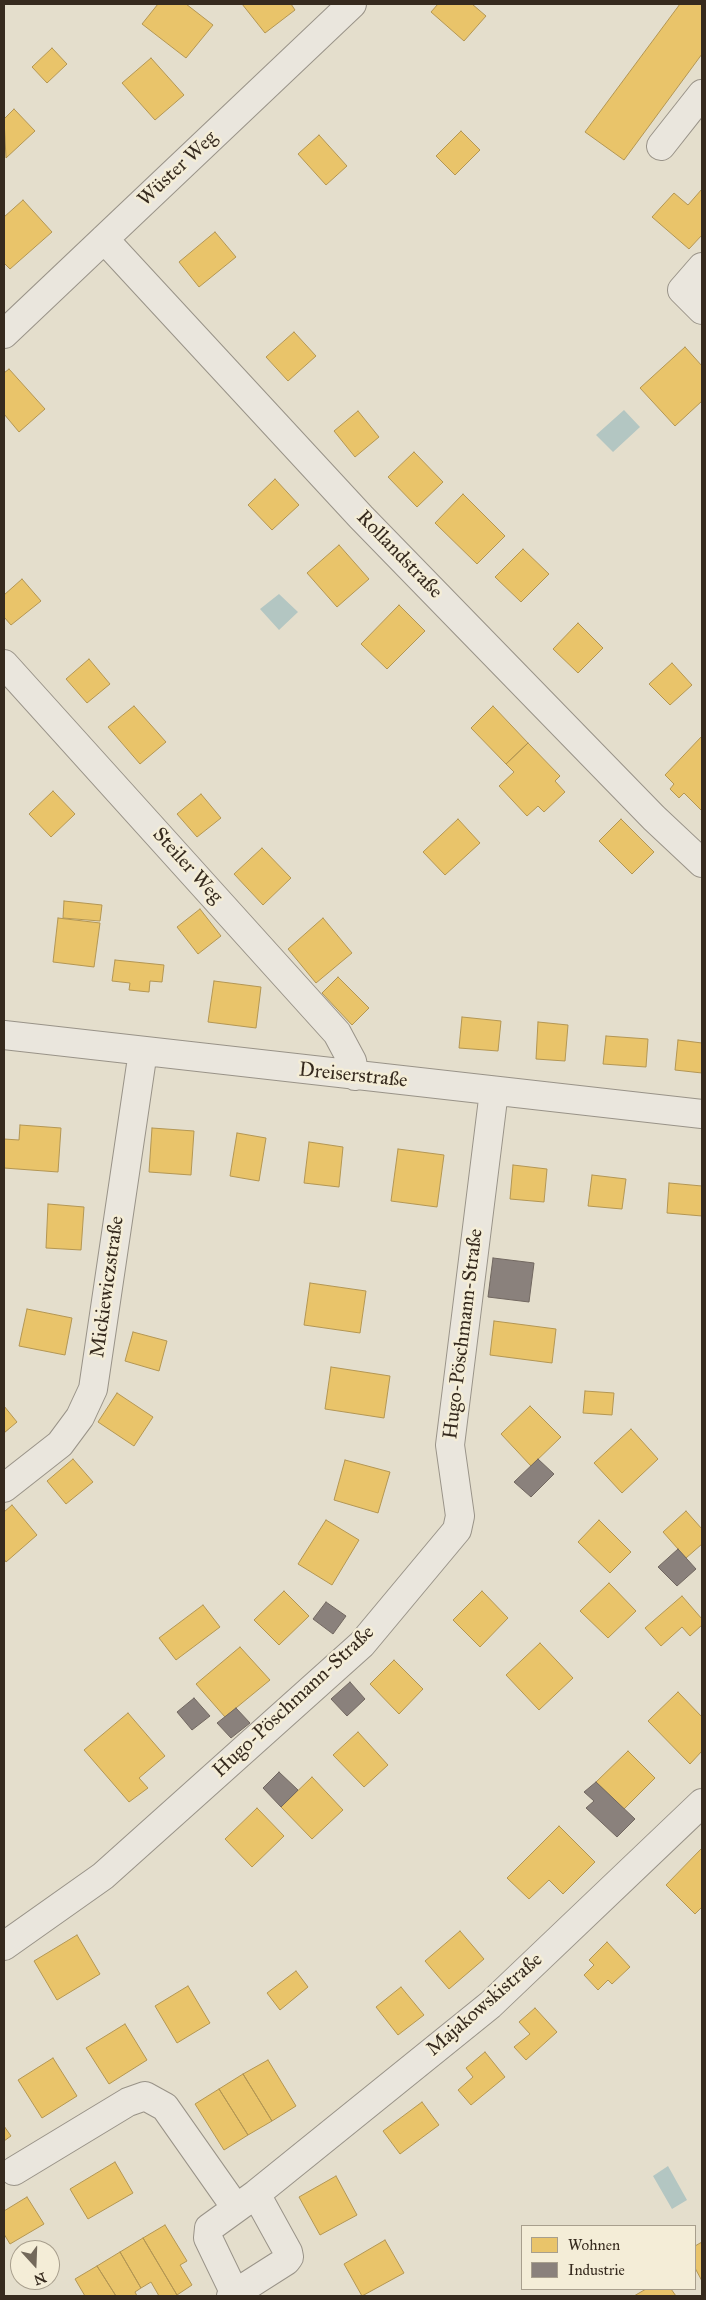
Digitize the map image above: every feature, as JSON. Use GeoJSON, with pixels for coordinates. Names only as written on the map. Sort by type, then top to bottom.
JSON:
{"type":"FeatureCollection","features":[{"type":"Feature","properties":{"kind":"street","name":"Wüster Weg"},"geometry":{"type":"LineString","coordinates":[[4,334],[352,4]]}},
{"type":"Feature","properties":{"kind":"street"},"geometry":{"type":"LineString","coordinates":[[661,146],[702,94]]}},
{"type":"Feature","properties":{"kind":"street","name":"Rollandstraße"},"geometry":{"type":"LineString","coordinates":[[104,239],[361,517],[654,818],[702,864]]}},
{"type":"Feature","properties":{"kind":"street"},"geometry":{"type":"LineString","coordinates":[[702,267],[682,290],[702,310]]}},
{"type":"Feature","properties":{"kind":"street","name":"Steiler Weg"},"geometry":{"type":"LineString","coordinates":[[4,664],[337,1034],[352,1061],[355,1076]]}},
{"type":"Feature","properties":{"kind":"street","name":"Dreiserstraße"},"geometry":{"type":"LineString","coordinates":[[4,1035],[702,1114]]}},
{"type":"Feature","properties":{"kind":"street","name":"Mickiewiczstraße"},"geometry":{"type":"LineString","coordinates":[[4,1488],[60,1444],[80,1418],[93,1389],[143,1051]]}},
{"type":"Feature","properties":{"kind":"street","name":"Hugo-Pöschmann-Straße"},"geometry":{"type":"LineString","coordinates":[[4,1946],[103,1876],[362,1644],[457,1530],[460,1516],[450,1445],[494,1091]]}},
{"type":"Feature","properties":{"kind":"street","name":"Majakowskistraße"},"geometry":{"type":"LineString","coordinates":[[14,2171],[128,2102],[145,2096],[165,2107],[246,2201],[288,2252],[289,2257],[286,2261],[233,2295],[208,2238],[209,2228],[246,2201],[490,2005],[702,1803]]}},
{"type":"Feature","properties":{"kind":"shaded area"},"geometry":{"type":"Polygon","coordinates":[[[624,410],[640,427],[613,452],[596,435],[624,410]]]}},
{"type":"Feature","properties":{"kind":"shaded area"},"geometry":{"type":"Polygon","coordinates":[[[279,594],[298,612],[279,630],[260,609],[279,594]]]}},
{"type":"Feature","properties":{"kind":"shaded area"},"geometry":{"type":"Polygon","coordinates":[[[668,2166],[687,2200],[672,2209],[653,2176],[668,2166]]]}},
{"type":"Feature","properties":{"kind":"building: Wohnen"},"geometry":{"type":"Polygon","coordinates":[[[158,4],[186,4],[213,25],[186,58],[142,24],[158,4]]]}},
{"type":"Feature","properties":{"kind":"building: Wohnen"},"geometry":{"type":"Polygon","coordinates":[[[242,4],[291,4],[295,10],[265,33],[242,4]]]}},
{"type":"Feature","properties":{"kind":"building: Wohnen"},"geometry":{"type":"Polygon","coordinates":[[[438,4],[472,4],[486,16],[464,41],[431,12],[438,4]]]}},
{"type":"Feature","properties":{"kind":"building: Wohnen"},"geometry":{"type":"Polygon","coordinates":[[[680,4],[702,4],[702,54],[624,160],[585,132],[680,4]]]}},
{"type":"Feature","properties":{"kind":"building: Wohnen"},"geometry":{"type":"Polygon","coordinates":[[[52,48],[67,64],[47,83],[32,67],[52,48]]]}},
{"type":"Feature","properties":{"kind":"building: Wohnen"},"geometry":{"type":"Polygon","coordinates":[[[151,58],[184,95],[155,120],[122,83],[151,58]]]}},
{"type":"Feature","properties":{"kind":"building: Wohnen"},"geometry":{"type":"Polygon","coordinates":[[[14,109],[35,131],[6,158],[4,119],[14,109]]]}},
{"type":"Feature","properties":{"kind":"building: Wohnen"},"geometry":{"type":"Polygon","coordinates":[[[461,131],[480,150],[455,175],[436,156],[461,131]]]}},
{"type":"Feature","properties":{"kind":"building: Wohnen"},"geometry":{"type":"Polygon","coordinates":[[[319,135],[347,166],[326,185],[298,154],[319,135]]]}},
{"type":"Feature","properties":{"kind":"building: Wohnen"},"geometry":{"type":"Polygon","coordinates":[[[702,189],[702,235],[689,249],[652,217],[674,193],[688,205],[702,189]]]}},
{"type":"Feature","properties":{"kind":"building: Wohnen"},"geometry":{"type":"Polygon","coordinates":[[[23,200],[52,232],[10,269],[4,263],[4,217],[23,200]]]}},
{"type":"Feature","properties":{"kind":"building: Wohnen"},"geometry":{"type":"Polygon","coordinates":[[[215,232],[236,257],[199,287],[179,262],[215,232]]]}},
{"type":"Feature","properties":{"kind":"building: Wohnen"},"geometry":{"type":"Polygon","coordinates":[[[294,332],[316,356],[288,381],[266,357],[294,332]]]}},
{"type":"Feature","properties":{"kind":"building: Wohnen"},"geometry":{"type":"Polygon","coordinates":[[[685,347],[702,366],[702,401],[675,426],[640,388],[685,347]]]}},
{"type":"Feature","properties":{"kind":"building: Wohnen"},"geometry":{"type":"Polygon","coordinates":[[[9,369],[45,409],[19,432],[4,414],[4,373],[9,369]]]}},
{"type":"Feature","properties":{"kind":"building: Wohnen"},"geometry":{"type":"Polygon","coordinates":[[[358,411],[379,437],[355,457],[334,431],[358,411]]]}},
{"type":"Feature","properties":{"kind":"building: Wohnen"},"geometry":{"type":"Polygon","coordinates":[[[414,452],[443,482],[417,507],[388,477],[414,452]]]}},
{"type":"Feature","properties":{"kind":"building: Wohnen"},"geometry":{"type":"Polygon","coordinates":[[[275,479],[299,505],[272,530],[248,505],[275,479]]]}},
{"type":"Feature","properties":{"kind":"building: Wohnen"},"geometry":{"type":"Polygon","coordinates":[[[463,494],[505,536],[477,564],[435,523],[463,494]]]}},
{"type":"Feature","properties":{"kind":"building: Wohnen"},"geometry":{"type":"Polygon","coordinates":[[[339,545],[369,579],[337,607],[307,573],[339,545]]]}},
{"type":"Feature","properties":{"kind":"building: Wohnen"},"geometry":{"type":"Polygon","coordinates":[[[523,549],[549,574],[521,602],[495,577],[523,549]]]}},
{"type":"Feature","properties":{"kind":"building: Wohnen"},"geometry":{"type":"Polygon","coordinates":[[[22,579],[41,601],[11,625],[4,617],[4,595],[22,579]]]}},
{"type":"Feature","properties":{"kind":"building: Wohnen"},"geometry":{"type":"Polygon","coordinates":[[[399,605],[425,631],[387,669],[361,644],[399,605]]]}},
{"type":"Feature","properties":{"kind":"building: Wohnen"},"geometry":{"type":"Polygon","coordinates":[[[578,623],[603,648],[578,673],[553,649],[578,623]]]}},
{"type":"Feature","properties":{"kind":"building: Wohnen"},"geometry":{"type":"Polygon","coordinates":[[[89,659],[110,684],[87,703],[66,679],[89,659]]]}},
{"type":"Feature","properties":{"kind":"building: Wohnen"},"geometry":{"type":"Polygon","coordinates":[[[672,663],[692,685],[670,705],[649,684],[672,663]]]}},
{"type":"Feature","properties":{"kind":"building: Wohnen"},"geometry":{"type":"Polygon","coordinates":[[[134,706],[166,742],[140,764],[108,727],[134,706]]]}},
{"type":"Feature","properties":{"kind":"building: Wohnen"},"geometry":{"type":"Polygon","coordinates":[[[493,706],[528,743],[506,764],[471,728],[493,706]]]}},
{"type":"Feature","properties":{"kind":"building: Wohnen"},"geometry":{"type":"Polygon","coordinates":[[[702,736],[701,810],[684,793],[679,798],[670,789],[674,784],[665,775],[702,736]]]}},
{"type":"Feature","properties":{"kind":"building: Wohnen"},"geometry":{"type":"Polygon","coordinates":[[[528,743],[560,776],[555,781],[565,792],[544,812],[538,806],[527,816],[499,786],[514,772],[506,764],[528,743]]]}},
{"type":"Feature","properties":{"kind":"building: Wohnen"},"geometry":{"type":"Polygon","coordinates":[[[53,791],[75,814],[51,837],[29,814],[53,791]]]}},
{"type":"Feature","properties":{"kind":"building: Wohnen"},"geometry":{"type":"Polygon","coordinates":[[[201,794],[221,818],[197,837],[177,814],[201,794]]]}},
{"type":"Feature","properties":{"kind":"building: Wohnen"},"geometry":{"type":"Polygon","coordinates":[[[458,819],[480,843],[445,875],[423,852],[458,819]]]}},
{"type":"Feature","properties":{"kind":"building: Wohnen"},"geometry":{"type":"Polygon","coordinates":[[[621,819],[654,852],[632,874],[599,841],[621,819]]]}},
{"type":"Feature","properties":{"kind":"building: Wohnen"},"geometry":{"type":"Polygon","coordinates":[[[262,848],[291,878],[263,905],[234,874],[262,848]]]}},
{"type":"Feature","properties":{"kind":"building: Wohnen"},"geometry":{"type":"Polygon","coordinates":[[[64,901],[102,905],[100,921],[63,918],[64,901]]]}},
{"type":"Feature","properties":{"kind":"building: Wohnen"},"geometry":{"type":"Polygon","coordinates":[[[200,909],[221,936],[198,954],[177,927],[200,909]]]}},
{"type":"Feature","properties":{"kind":"building: Wohnen"},"geometry":{"type":"Polygon","coordinates":[[[58,918],[100,923],[94,967],[53,962],[58,918]]]}},
{"type":"Feature","properties":{"kind":"building: Wohnen"},"geometry":{"type":"Polygon","coordinates":[[[323,918],[352,953],[316,983],[288,949],[323,918]]]}},
{"type":"Feature","properties":{"kind":"building: Wohnen"},"geometry":{"type":"Polygon","coordinates":[[[115,960],[164,965],[162,982],[150,981],[149,992],[129,990],[130,983],[112,981],[115,960]]]}},
{"type":"Feature","properties":{"kind":"building: Wohnen"},"geometry":{"type":"Polygon","coordinates":[[[338,977],[369,1008],[352,1025],[322,993],[338,977]]]}},
{"type":"Feature","properties":{"kind":"building: Wohnen"},"geometry":{"type":"Polygon","coordinates":[[[214,981],[261,987],[256,1028],[208,1022],[214,981]]]}},
{"type":"Feature","properties":{"kind":"building: Wohnen"},"geometry":{"type":"Polygon","coordinates":[[[462,1017],[501,1021],[498,1051],[459,1048],[462,1017]]]}},
{"type":"Feature","properties":{"kind":"building: Wohnen"},"geometry":{"type":"Polygon","coordinates":[[[538,1022],[568,1025],[565,1061],[536,1059],[538,1022]]]}},
{"type":"Feature","properties":{"kind":"building: Wohnen"},"geometry":{"type":"Polygon","coordinates":[[[606,1036],[648,1039],[646,1067],[603,1064],[606,1036]]]}},
{"type":"Feature","properties":{"kind":"building: Wohnen"},"geometry":{"type":"Polygon","coordinates":[[[678,1040],[702,1043],[702,1073],[675,1070],[678,1040]]]}},
{"type":"Feature","properties":{"kind":"building: Wohnen"},"geometry":{"type":"Polygon","coordinates":[[[20,1125],[61,1128],[58,1172],[4,1168],[4,1139],[19,1140],[20,1125]]]}},
{"type":"Feature","properties":{"kind":"building: Wohnen"},"geometry":{"type":"Polygon","coordinates":[[[152,1128],[194,1131],[191,1175],[149,1172],[152,1128]]]}},
{"type":"Feature","properties":{"kind":"building: Wohnen"},"geometry":{"type":"Polygon","coordinates":[[[237,1133],[266,1138],[259,1181],[230,1176],[237,1133]]]}},
{"type":"Feature","properties":{"kind":"building: Wohnen"},"geometry":{"type":"Polygon","coordinates":[[[309,1142],[343,1147],[339,1187],[304,1183],[309,1142]]]}},
{"type":"Feature","properties":{"kind":"building: Wohnen"},"geometry":{"type":"Polygon","coordinates":[[[398,1149],[444,1155],[437,1207],[391,1201],[398,1149]]]}},
{"type":"Feature","properties":{"kind":"building: Wohnen"},"geometry":{"type":"Polygon","coordinates":[[[513,1165],[547,1169],[544,1202],[510,1199],[513,1165]]]}},
{"type":"Feature","properties":{"kind":"building: Wohnen"},"geometry":{"type":"Polygon","coordinates":[[[592,1175],[626,1179],[622,1209],[588,1206],[592,1175]]]}},
{"type":"Feature","properties":{"kind":"building: Wohnen"},"geometry":{"type":"Polygon","coordinates":[[[669,1183],[702,1186],[702,1216],[667,1213],[669,1183]]]}},
{"type":"Feature","properties":{"kind":"building: Wohnen"},"geometry":{"type":"Polygon","coordinates":[[[48,1204],[84,1207],[81,1250],[46,1248],[48,1204]]]}},
{"type":"Feature","properties":{"kind":"building: Wohnen"},"geometry":{"type":"Polygon","coordinates":[[[310,1283],[366,1291],[360,1333],[304,1325],[310,1283]]]}},
{"type":"Feature","properties":{"kind":"building: Wohnen"},"geometry":{"type":"Polygon","coordinates":[[[27,1309],[72,1318],[65,1355],[19,1346],[27,1309]]]}},
{"type":"Feature","properties":{"kind":"building: Wohnen"},"geometry":{"type":"Polygon","coordinates":[[[494,1321],[556,1329],[552,1363],[490,1355],[494,1321]]]}},
{"type":"Feature","properties":{"kind":"building: Wohnen"},"geometry":{"type":"Polygon","coordinates":[[[133,1332],[167,1341],[159,1371],[125,1361],[133,1332]]]}},
{"type":"Feature","properties":{"kind":"building: Wohnen"},"geometry":{"type":"Polygon","coordinates":[[[331,1367],[390,1376],[384,1418],[325,1409],[331,1367]]]}},
{"type":"Feature","properties":{"kind":"building: Wohnen"},"geometry":{"type":"Polygon","coordinates":[[[585,1391],[614,1393],[612,1415],[583,1413],[585,1391]]]}},
{"type":"Feature","properties":{"kind":"building: Wohnen"},"geometry":{"type":"Polygon","coordinates":[[[117,1393],[153,1417],[134,1446],[98,1422],[117,1393]]]}},
{"type":"Feature","properties":{"kind":"building: Wohnen"},"geometry":{"type":"Polygon","coordinates":[[[4,1406],[17,1422],[4,1433],[4,1406]]]}},
{"type":"Feature","properties":{"kind":"building: Wohnen"},"geometry":{"type":"Polygon","coordinates":[[[530,1406],[561,1437],[531,1466],[501,1434],[530,1406]]]}},
{"type":"Feature","properties":{"kind":"building: Wohnen"},"geometry":{"type":"Polygon","coordinates":[[[631,1429],[658,1459],[622,1493],[594,1463],[631,1429]]]}},
{"type":"Feature","properties":{"kind":"building: Wohnen"},"geometry":{"type":"Polygon","coordinates":[[[73,1459],[93,1482],[66,1504],[47,1481],[73,1459]]]}},
{"type":"Feature","properties":{"kind":"building: Wohnen"},"geometry":{"type":"Polygon","coordinates":[[[345,1460],[390,1472],[378,1513],[334,1500],[345,1460]]]}},
{"type":"Feature","properties":{"kind":"building: Wohnen"},"geometry":{"type":"Polygon","coordinates":[[[12,1505],[37,1535],[6,1562],[4,1559],[4,1512],[12,1505]]]}},
{"type":"Feature","properties":{"kind":"building: Wohnen"},"geometry":{"type":"Polygon","coordinates":[[[686,1511],[702,1529],[702,1544],[686,1558],[663,1532],[686,1511]]]}},
{"type":"Feature","properties":{"kind":"building: Wohnen"},"geometry":{"type":"Polygon","coordinates":[[[326,1520],[359,1540],[332,1585],[298,1564],[326,1520]]]}},
{"type":"Feature","properties":{"kind":"building: Wohnen"},"geometry":{"type":"Polygon","coordinates":[[[599,1520],[631,1552],[610,1573],[578,1542],[599,1520]]]}},
{"type":"Feature","properties":{"kind":"building: Wohnen"},"geometry":{"type":"Polygon","coordinates":[[[609,1583],[636,1611],[608,1638],[580,1611],[609,1583]]]}},
{"type":"Feature","properties":{"kind":"building: Wohnen"},"geometry":{"type":"Polygon","coordinates":[[[284,1591],[309,1616],[279,1645],[254,1620],[284,1591]]]}},
{"type":"Feature","properties":{"kind":"building: Wohnen"},"geometry":{"type":"Polygon","coordinates":[[[482,1591],[508,1618],[480,1647],[453,1620],[482,1591]]]}},
{"type":"Feature","properties":{"kind":"building: Wohnen"},"geometry":{"type":"Polygon","coordinates":[[[682,1596],[702,1619],[702,1625],[690,1636],[682,1627],[661,1646],[645,1628],[682,1596]]]}},
{"type":"Feature","properties":{"kind":"building: Wohnen"},"geometry":{"type":"Polygon","coordinates":[[[203,1605],[220,1627],[176,1660],[159,1638],[203,1605]]]}},
{"type":"Feature","properties":{"kind":"building: Wohnen"},"geometry":{"type":"Polygon","coordinates":[[[540,1643],[573,1678],[539,1710],[506,1675],[540,1643]]]}},
{"type":"Feature","properties":{"kind":"building: Wohnen"},"geometry":{"type":"Polygon","coordinates":[[[240,1647],[270,1680],[225,1717],[196,1684],[240,1647]]]}},
{"type":"Feature","properties":{"kind":"building: Wohnen"},"geometry":{"type":"Polygon","coordinates":[[[394,1660],[423,1689],[399,1714],[370,1684],[394,1660]]]}},
{"type":"Feature","properties":{"kind":"building: Wohnen"},"geometry":{"type":"Polygon","coordinates":[[[678,1692],[702,1717],[702,1751],[690,1764],[648,1721],[678,1692]]]}},
{"type":"Feature","properties":{"kind":"building: Wohnen"},"geometry":{"type":"Polygon","coordinates":[[[128,1713],[165,1756],[139,1778],[148,1788],[129,1802],[84,1750],[128,1713]]]}},
{"type":"Feature","properties":{"kind":"building: Wohnen"},"geometry":{"type":"Polygon","coordinates":[[[358,1732],[388,1765],[364,1787],[333,1755],[358,1732]]]}},
{"type":"Feature","properties":{"kind":"building: Wohnen"},"geometry":{"type":"Polygon","coordinates":[[[628,1751],[655,1778],[624,1809],[596,1782],[628,1751]]]}},
{"type":"Feature","properties":{"kind":"building: Wohnen"},"geometry":{"type":"Polygon","coordinates":[[[312,1777],[343,1810],[312,1839],[281,1807],[312,1777]]]}},
{"type":"Feature","properties":{"kind":"building: Wohnen"},"geometry":{"type":"Polygon","coordinates":[[[257,1808],[284,1836],[252,1867],[225,1839],[257,1808]]]}},
{"type":"Feature","properties":{"kind":"building: Wohnen"},"geometry":{"type":"Polygon","coordinates":[[[559,1826],[595,1862],[563,1894],[549,1880],[529,1899],[507,1878],[559,1826]]]}},
{"type":"Feature","properties":{"kind":"building: Wohnen"},"geometry":{"type":"Polygon","coordinates":[[[702,1848],[702,1907],[695,1914],[666,1885],[702,1848]]]}},
{"type":"Feature","properties":{"kind":"building: Wohnen"},"geometry":{"type":"Polygon","coordinates":[[[460,1931],[484,1959],[449,1989],[425,1961],[460,1931]]]}},
{"type":"Feature","properties":{"kind":"building: Wohnen"},"geometry":{"type":"Polygon","coordinates":[[[77,1935],[100,1974],[57,2000],[34,1961],[77,1935]]]}},
{"type":"Feature","properties":{"kind":"building: Wohnen"},"geometry":{"type":"Polygon","coordinates":[[[607,1942],[630,1967],[612,1984],[608,1980],[598,1990],[584,1975],[594,1965],[589,1960],[607,1942]]]}},
{"type":"Feature","properties":{"kind":"building: Wohnen"},"geometry":{"type":"Polygon","coordinates":[[[296,1971],[308,1987],[280,2010],[267,1993],[296,1971]]]}},
{"type":"Feature","properties":{"kind":"building: Wohnen"},"geometry":{"type":"Polygon","coordinates":[[[188,1986],[210,2023],[177,2043],[155,2006],[188,1986]]]}},
{"type":"Feature","properties":{"kind":"building: Wohnen"},"geometry":{"type":"Polygon","coordinates":[[[401,1987],[424,2015],[398,2035],[376,2007],[401,1987]]]}},
{"type":"Feature","properties":{"kind":"building: Wohnen"},"geometry":{"type":"Polygon","coordinates":[[[535,2008],[557,2032],[526,2060],[514,2047],[530,2034],[519,2022],[535,2008]]]}},
{"type":"Feature","properties":{"kind":"building: Wohnen"},"geometry":{"type":"Polygon","coordinates":[[[125,2024],[147,2060],[109,2084],[86,2048],[125,2024]]]}},
{"type":"Feature","properties":{"kind":"building: Wohnen"},"geometry":{"type":"Polygon","coordinates":[[[485,2052],[505,2077],[471,2105],[458,2090],[473,2077],[466,2068],[485,2052]]]}},
{"type":"Feature","properties":{"kind":"building: Wohnen"},"geometry":{"type":"Polygon","coordinates":[[[53,2058],[77,2096],[42,2118],[18,2080],[53,2058]]]}},
{"type":"Feature","properties":{"kind":"building: Wohnen"},"geometry":{"type":"Polygon","coordinates":[[[268,2060],[296,2106],[272,2121],[243,2074],[268,2060]]]}},
{"type":"Feature","properties":{"kind":"building: Wohnen"},"geometry":{"type":"Polygon","coordinates":[[[243,2074],[272,2121],[248,2135],[219,2089],[243,2074]]]}},
{"type":"Feature","properties":{"kind":"building: Wohnen"},"geometry":{"type":"Polygon","coordinates":[[[219,2089],[248,2135],[224,2150],[195,2104],[219,2089]]]}},
{"type":"Feature","properties":{"kind":"building: Wohnen"},"geometry":{"type":"Polygon","coordinates":[[[422,2102],[439,2125],[400,2154],[383,2131],[422,2102]]]}},
{"type":"Feature","properties":{"kind":"building: Wohnen"},"geometry":{"type":"Polygon","coordinates":[[[4,2126],[11,2136],[4,2141],[4,2126]]]}},
{"type":"Feature","properties":{"kind":"building: Wohnen"},"geometry":{"type":"Polygon","coordinates":[[[115,2162],[133,2193],[88,2219],[70,2189],[115,2162]]]}},
{"type":"Feature","properties":{"kind":"building: Wohnen"},"geometry":{"type":"Polygon","coordinates":[[[336,2176],[357,2215],[320,2235],[299,2197],[336,2176]]]}},
{"type":"Feature","properties":{"kind":"building: Wohnen"},"geometry":{"type":"Polygon","coordinates":[[[27,2197],[44,2224],[17,2240],[10,2240],[10,2244],[4,2234],[4,2211],[27,2197]]]}},
{"type":"Feature","properties":{"kind":"building: Wohnen"},"geometry":{"type":"Polygon","coordinates":[[[165,2225],[187,2261],[180,2265],[192,2285],[177,2295],[143,2238],[165,2225]]]}},
{"type":"Feature","properties":{"kind":"building: Wohnen"},"geometry":{"type":"Polygon","coordinates":[[[143,2238],[177,2295],[159,2296],[151,2282],[141,2288],[120,2252],[143,2238]]]}},
{"type":"Feature","properties":{"kind":"building: Wohnen"},"geometry":{"type":"Polygon","coordinates":[[[385,2240],[404,2273],[362,2296],[344,2264],[385,2240]]]}},
{"type":"Feature","properties":{"kind":"building: Wohnen"},"geometry":{"type":"Polygon","coordinates":[[[702,2242],[702,2281],[696,2270],[696,2245],[702,2242]]]}},
{"type":"Feature","properties":{"kind":"building: Wohnen"},"geometry":{"type":"Polygon","coordinates":[[[120,2252],[141,2288],[135,2292],[137,2296],[116,2296],[97,2266],[120,2252]]]}},
{"type":"Feature","properties":{"kind":"building: Wohnen"},"geometry":{"type":"Polygon","coordinates":[[[97,2266],[116,2296],[85,2296],[75,2279],[97,2266]]]}},
{"type":"Feature","properties":{"kind":"building: Wohnen"},"geometry":{"type":"Polygon","coordinates":[[[644,2290],[672,2290],[676,2296],[634,2296],[644,2290]]]}},
{"type":"Feature","properties":{"kind":"building: Industrie"},"geometry":{"type":"Polygon","coordinates":[[[493,1258],[534,1263],[529,1302],[488,1297],[493,1258]]]}},
{"type":"Feature","properties":{"kind":"building: Industrie"},"geometry":{"type":"Polygon","coordinates":[[[538,1459],[554,1474],[531,1497],[514,1482],[538,1459]]]}},
{"type":"Feature","properties":{"kind":"building: Industrie"},"geometry":{"type":"Polygon","coordinates":[[[678,1549],[696,1569],[677,1586],[658,1567],[678,1549]]]}},
{"type":"Feature","properties":{"kind":"building: Industrie"},"geometry":{"type":"Polygon","coordinates":[[[326,1602],[346,1616],[333,1634],[313,1619],[326,1602]]]}},
{"type":"Feature","properties":{"kind":"building: Industrie"},"geometry":{"type":"Polygon","coordinates":[[[350,1682],[365,1699],[347,1716],[331,1699],[350,1682]]]}},
{"type":"Feature","properties":{"kind":"building: Industrie"},"geometry":{"type":"Polygon","coordinates":[[[194,1698],[210,1716],[192,1730],[177,1712],[194,1698]]]}},
{"type":"Feature","properties":{"kind":"building: Industrie"},"geometry":{"type":"Polygon","coordinates":[[[236,1708],[250,1723],[231,1738],[217,1723],[236,1708]]]}},
{"type":"Feature","properties":{"kind":"building: Industrie"},"geometry":{"type":"Polygon","coordinates":[[[279,1772],[298,1790],[281,1807],[263,1788],[279,1772]]]}},
{"type":"Feature","properties":{"kind":"building: Industrie"},"geometry":{"type":"Polygon","coordinates":[[[596,1782],[635,1819],[617,1837],[586,1808],[594,1801],[584,1792],[596,1782]]]}}]}
